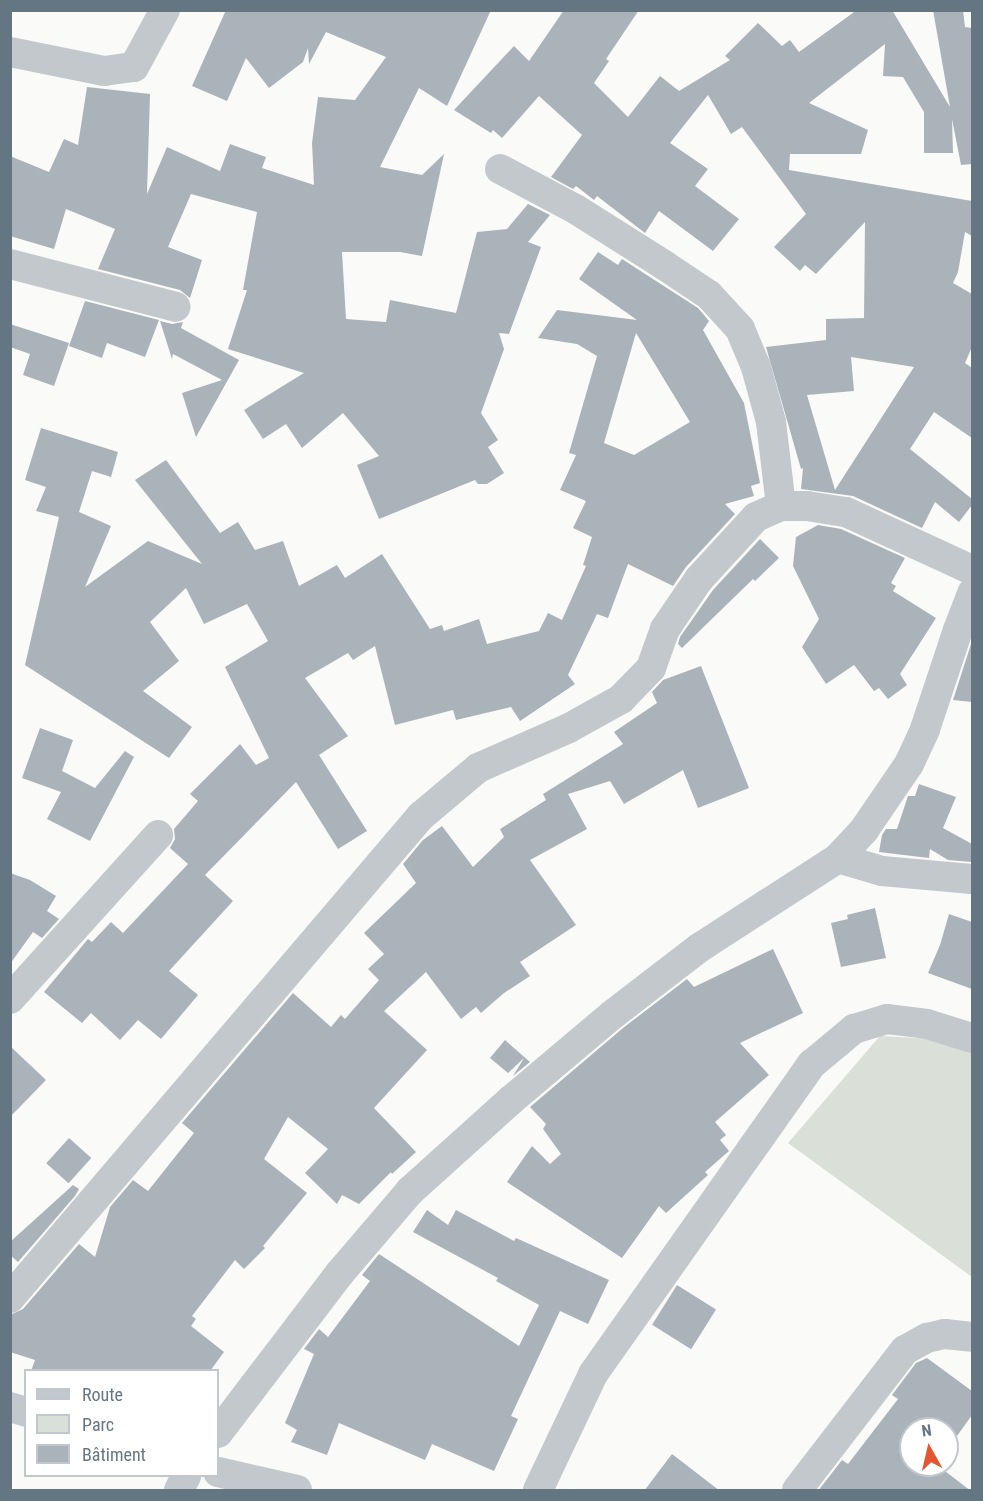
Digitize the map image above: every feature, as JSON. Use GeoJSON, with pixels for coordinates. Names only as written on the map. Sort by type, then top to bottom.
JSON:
{"type":"FeatureCollection","features":[{"type":"Feature","properties":{"kind":"street"},"geometry":{"type":"LineString","coordinates":[[10,52],[104,71],[134,67],[165,10]]}},
{"type":"Feature","properties":{"kind":"street"},"geometry":{"type":"LineString","coordinates":[[500,169],[577,210],[664,265],[709,295],[741,329],[756,367],[771,422],[781,506]]}},
{"type":"Feature","properties":{"kind":"street"},"geometry":{"type":"LineString","coordinates":[[10,264],[176,307]]}},
{"type":"Feature","properties":{"kind":"street"},"geometry":{"type":"LineString","coordinates":[[10,1298],[421,816],[478,768],[569,728],[621,699],[651,668],[665,629],[699,579],[756,517],[781,506],[807,506],[846,512],[972,570]]}},
{"type":"Feature","properties":{"kind":"street"},"geometry":{"type":"LineString","coordinates":[[219,1432],[340,1273],[410,1191],[511,1100],[612,1015],[699,948],[838,858],[864,830],[909,764],[926,729],[971,601]]}},
{"type":"Feature","properties":{"kind":"street"},"geometry":{"type":"LineString","coordinates":[[10,999],[158,835]]}},
{"type":"Feature","properties":{"kind":"street"},"geometry":{"type":"LineString","coordinates":[[838,858],[882,871],[972,879]]}},
{"type":"Feature","properties":{"kind":"street"},"geometry":{"type":"LineString","coordinates":[[538,1491],[593,1374],[812,1064],[855,1029],[887,1019],[927,1024],[972,1038]]}},
{"type":"Feature","properties":{"kind":"street"},"geometry":{"type":"LineString","coordinates":[[797,1491],[905,1350],[927,1338],[945,1334],[972,1337]]}},
{"type":"Feature","properties":{"kind":"street"},"geometry":{"type":"LineString","coordinates":[[219,1472],[297,1491]]}},
{"type":"Feature","properties":{"kind":"street"},"geometry":{"type":"LineString","coordinates":[[179,1491],[186,1477]]}},
{"type":"Feature","properties":{"kind":"green space"},"geometry":{"type":"Polygon","coordinates":[[[880,1036],[972,1041],[972,1277],[788,1143],[880,1036]]]}},
{"type":"Feature","properties":{"kind":"building"},"geometry":{"type":"Polygon","coordinates":[[[226,10],[491,10],[447,106],[419,88],[380,167],[422,175],[444,154],[422,256],[400,252],[342,252],[346,319],[386,322],[390,300],[456,313],[477,232],[507,229],[528,204],[550,215],[528,242],[541,247],[509,334],[499,333],[504,349],[481,413],[498,440],[488,447],[504,473],[487,484],[478,484],[475,480],[379,519],[357,465],[379,456],[343,413],[302,448],[286,424],[263,439],[244,410],[304,373],[228,349],[247,290],[243,290],[257,212],[191,194],[168,247],[202,260],[190,298],[180,290],[98,269],[115,229],[66,209],[54,249],[10,236],[10,156],[49,172],[64,139],[78,145],[87,87],[150,94],[147,194],[167,147],[220,171],[230,144],[266,157],[262,168],[314,185],[312,143],[318,97],[355,100],[386,57],[326,32],[309,64],[308,48],[303,62],[269,88],[246,58],[227,101],[192,86],[226,10]]]}},
{"type":"Feature","properties":{"kind":"building"},"geometry":{"type":"Polygon","coordinates":[[[564,10],[639,10],[606,59],[609,61],[594,83],[628,117],[660,76],[679,91],[730,60],[725,56],[758,23],[782,46],[790,40],[799,52],[857,10],[892,10],[950,107],[933,10],[963,10],[965,27],[972,28],[972,164],[961,165],[952,119],[953,153],[924,153],[924,112],[903,77],[883,76],[885,44],[809,103],[868,130],[861,154],[790,154],[789,170],[972,201],[972,236],[965,232],[958,272],[953,283],[972,294],[972,347],[965,363],[972,368],[972,438],[934,412],[910,449],[972,499],[972,505],[959,522],[935,502],[922,528],[853,496],[801,489],[803,468],[801,469],[766,347],[826,340],[826,319],[864,318],[865,222],[816,274],[805,265],[800,271],[774,247],[806,214],[742,127],[731,134],[708,95],[670,143],[708,169],[695,186],[739,219],[713,251],[659,211],[645,233],[597,196],[594,200],[576,186],[573,189],[551,177],[582,135],[539,96],[502,138],[493,130],[491,133],[454,110],[514,46],[529,61],[564,10]],[[851,357],[854,391],[807,395],[835,490],[914,367],[851,357]]]}},
{"type":"Feature","properties":{"kind":"building"},"geometry":{"type":"Polygon","coordinates":[[[598,252],[618,265],[622,259],[698,308],[709,321],[703,330],[744,403],[760,483],[751,486],[754,496],[725,504],[735,514],[686,567],[673,586],[628,564],[608,618],[597,614],[568,675],[575,684],[520,721],[511,707],[456,720],[453,710],[395,725],[375,646],[353,660],[348,653],[305,678],[348,736],[319,755],[367,831],[338,849],[296,782],[205,875],[233,901],[169,971],[198,995],[161,1039],[138,1020],[120,1040],[91,1013],[82,1023],[44,992],[88,939],[92,942],[111,922],[123,933],[188,864],[170,848],[175,839],[174,829],[198,801],[190,794],[240,744],[256,765],[269,758],[225,667],[268,641],[247,604],[204,624],[186,588],[150,622],[179,661],[143,691],[192,727],[169,758],[25,665],[59,517],[36,511],[46,487],[25,480],[41,428],[118,452],[111,477],[92,471],[79,512],[111,526],[85,587],[148,541],[202,564],[135,480],[166,460],[220,533],[238,522],[255,550],[283,541],[299,586],[337,565],[345,578],[382,554],[430,629],[442,625],[444,631],[479,619],[487,644],[539,631],[548,613],[562,620],[586,566],[583,565],[592,537],[573,528],[586,501],[560,490],[576,455],[569,453],[597,356],[577,344],[538,338],[557,310],[637,320],[579,279],[598,252]],[[636,333],[604,443],[634,455],[690,422],[636,333]]]}},
{"type":"Feature","properties":{"kind":"building"},"geometry":{"type":"Polygon","coordinates":[[[85,301],[159,320],[145,357],[107,343],[102,358],[69,346],[85,301]]]}},
{"type":"Feature","properties":{"kind":"building"},"geometry":{"type":"Polygon","coordinates":[[[160,321],[172,324],[183,322],[181,328],[239,360],[196,437],[182,393],[222,380],[173,354],[172,359],[160,321]]]}},
{"type":"Feature","properties":{"kind":"building"},"geometry":{"type":"Polygon","coordinates":[[[10,324],[69,343],[54,386],[23,375],[30,354],[10,347],[10,324]]]}},
{"type":"Feature","properties":{"kind":"building"},"geometry":{"type":"Polygon","coordinates":[[[818,525],[841,529],[905,558],[891,583],[896,586],[893,591],[936,618],[900,674],[907,685],[888,699],[879,688],[874,691],[854,665],[826,684],[802,647],[819,619],[793,566],[796,537],[818,525]]]}},
{"type":"Feature","properties":{"kind":"building"},"geometry":{"type":"Polygon","coordinates":[[[760,539],[779,558],[755,581],[753,579],[682,648],[678,644],[680,637],[713,590],[760,539]]]}},
{"type":"Feature","properties":{"kind":"building"},"geometry":{"type":"Polygon","coordinates":[[[972,641],[972,702],[953,700],[972,641]]]}},
{"type":"Feature","properties":{"kind":"building"},"geometry":{"type":"Polygon","coordinates":[[[701,666],[749,788],[698,808],[683,770],[624,804],[610,781],[568,794],[587,829],[530,860],[576,925],[520,962],[530,976],[504,993],[481,1013],[476,1007],[461,1019],[426,972],[384,1011],[427,1050],[374,1108],[416,1152],[392,1174],[391,1172],[359,1204],[342,1195],[337,1204],[305,1173],[328,1149],[288,1117],[264,1159],[307,1193],[263,1246],[265,1248],[244,1269],[235,1260],[192,1316],[196,1319],[191,1326],[224,1352],[211,1369],[32,1369],[35,1360],[10,1352],[10,1315],[23,1309],[79,1244],[95,1257],[110,1207],[133,1180],[148,1191],[194,1133],[182,1123],[293,993],[331,1027],[341,1015],[345,1019],[379,980],[368,969],[384,954],[364,933],[416,883],[403,864],[423,840],[442,826],[473,867],[504,837],[500,829],[546,800],[543,794],[623,744],[614,732],[657,703],[652,692],[663,680],[701,666]]]}},
{"type":"Feature","properties":{"kind":"building"},"geometry":{"type":"Polygon","coordinates":[[[40,728],[73,740],[62,771],[95,788],[125,751],[134,757],[90,841],[47,819],[61,792],[22,778],[40,728]]]}},
{"type":"Feature","properties":{"kind":"building"},"geometry":{"type":"Polygon","coordinates":[[[919,784],[956,797],[943,828],[972,844],[972,862],[948,860],[930,849],[929,858],[879,852],[882,835],[886,829],[897,829],[908,796],[915,796],[919,784]]]}},
{"type":"Feature","properties":{"kind":"building"},"geometry":{"type":"Polygon","coordinates":[[[10,873],[30,880],[56,896],[47,911],[59,919],[42,938],[33,932],[10,964],[10,873]]]}},
{"type":"Feature","properties":{"kind":"building"},"geometry":{"type":"Polygon","coordinates":[[[875,908],[886,958],[841,967],[831,923],[848,919],[847,915],[875,908]]]}},
{"type":"Feature","properties":{"kind":"building"},"geometry":{"type":"Polygon","coordinates":[[[949,914],[972,922],[972,989],[928,973],[940,945],[949,914]]]}},
{"type":"Feature","properties":{"kind":"building"},"geometry":{"type":"Polygon","coordinates":[[[773,949],[803,1013],[740,1043],[769,1075],[715,1122],[726,1135],[720,1140],[729,1151],[705,1172],[708,1175],[666,1213],[659,1206],[622,1258],[507,1182],[532,1146],[550,1164],[561,1154],[543,1129],[546,1124],[530,1107],[623,1028],[687,979],[694,987],[773,949]]]}},
{"type":"Feature","properties":{"kind":"building"},"geometry":{"type":"Polygon","coordinates":[[[505,1040],[530,1062],[513,1076],[524,1058],[508,1073],[490,1058],[505,1040]]]}},
{"type":"Feature","properties":{"kind":"building"},"geometry":{"type":"Polygon","coordinates":[[[10,1046],[46,1080],[10,1117],[10,1046]]]}},
{"type":"Feature","properties":{"kind":"building"},"geometry":{"type":"Polygon","coordinates":[[[69,1138],[91,1158],[69,1183],[46,1163],[69,1138]]]}},
{"type":"Feature","properties":{"kind":"building"},"geometry":{"type":"Polygon","coordinates":[[[73,1185],[79,1189],[75,1196],[18,1262],[10,1255],[10,1242],[73,1185]]]}},
{"type":"Feature","properties":{"kind":"building"},"geometry":{"type":"Polygon","coordinates":[[[427,1210],[448,1225],[456,1210],[514,1241],[516,1238],[609,1280],[588,1324],[560,1311],[511,1416],[518,1419],[494,1471],[432,1444],[425,1460],[339,1423],[327,1455],[291,1442],[297,1430],[285,1423],[314,1354],[304,1349],[319,1329],[328,1337],[370,1281],[362,1275],[379,1254],[519,1346],[539,1305],[496,1281],[498,1278],[413,1232],[427,1210]]]}},
{"type":"Feature","properties":{"kind":"building"},"geometry":{"type":"Polygon","coordinates":[[[677,1285],[716,1309],[691,1349],[652,1325],[677,1285]]]}},
{"type":"Feature","properties":{"kind":"building"},"geometry":{"type":"Polygon","coordinates":[[[927,1358],[972,1391],[972,1415],[959,1433],[959,1417],[899,1417],[899,1477],[953,1477],[971,1491],[818,1491],[842,1460],[848,1464],[898,1399],[892,1395],[916,1363],[927,1358]]]}},
{"type":"Feature","properties":{"kind":"building"},"geometry":{"type":"Polygon","coordinates":[[[672,1454],[720,1491],[644,1491],[672,1454]]]}}]}
